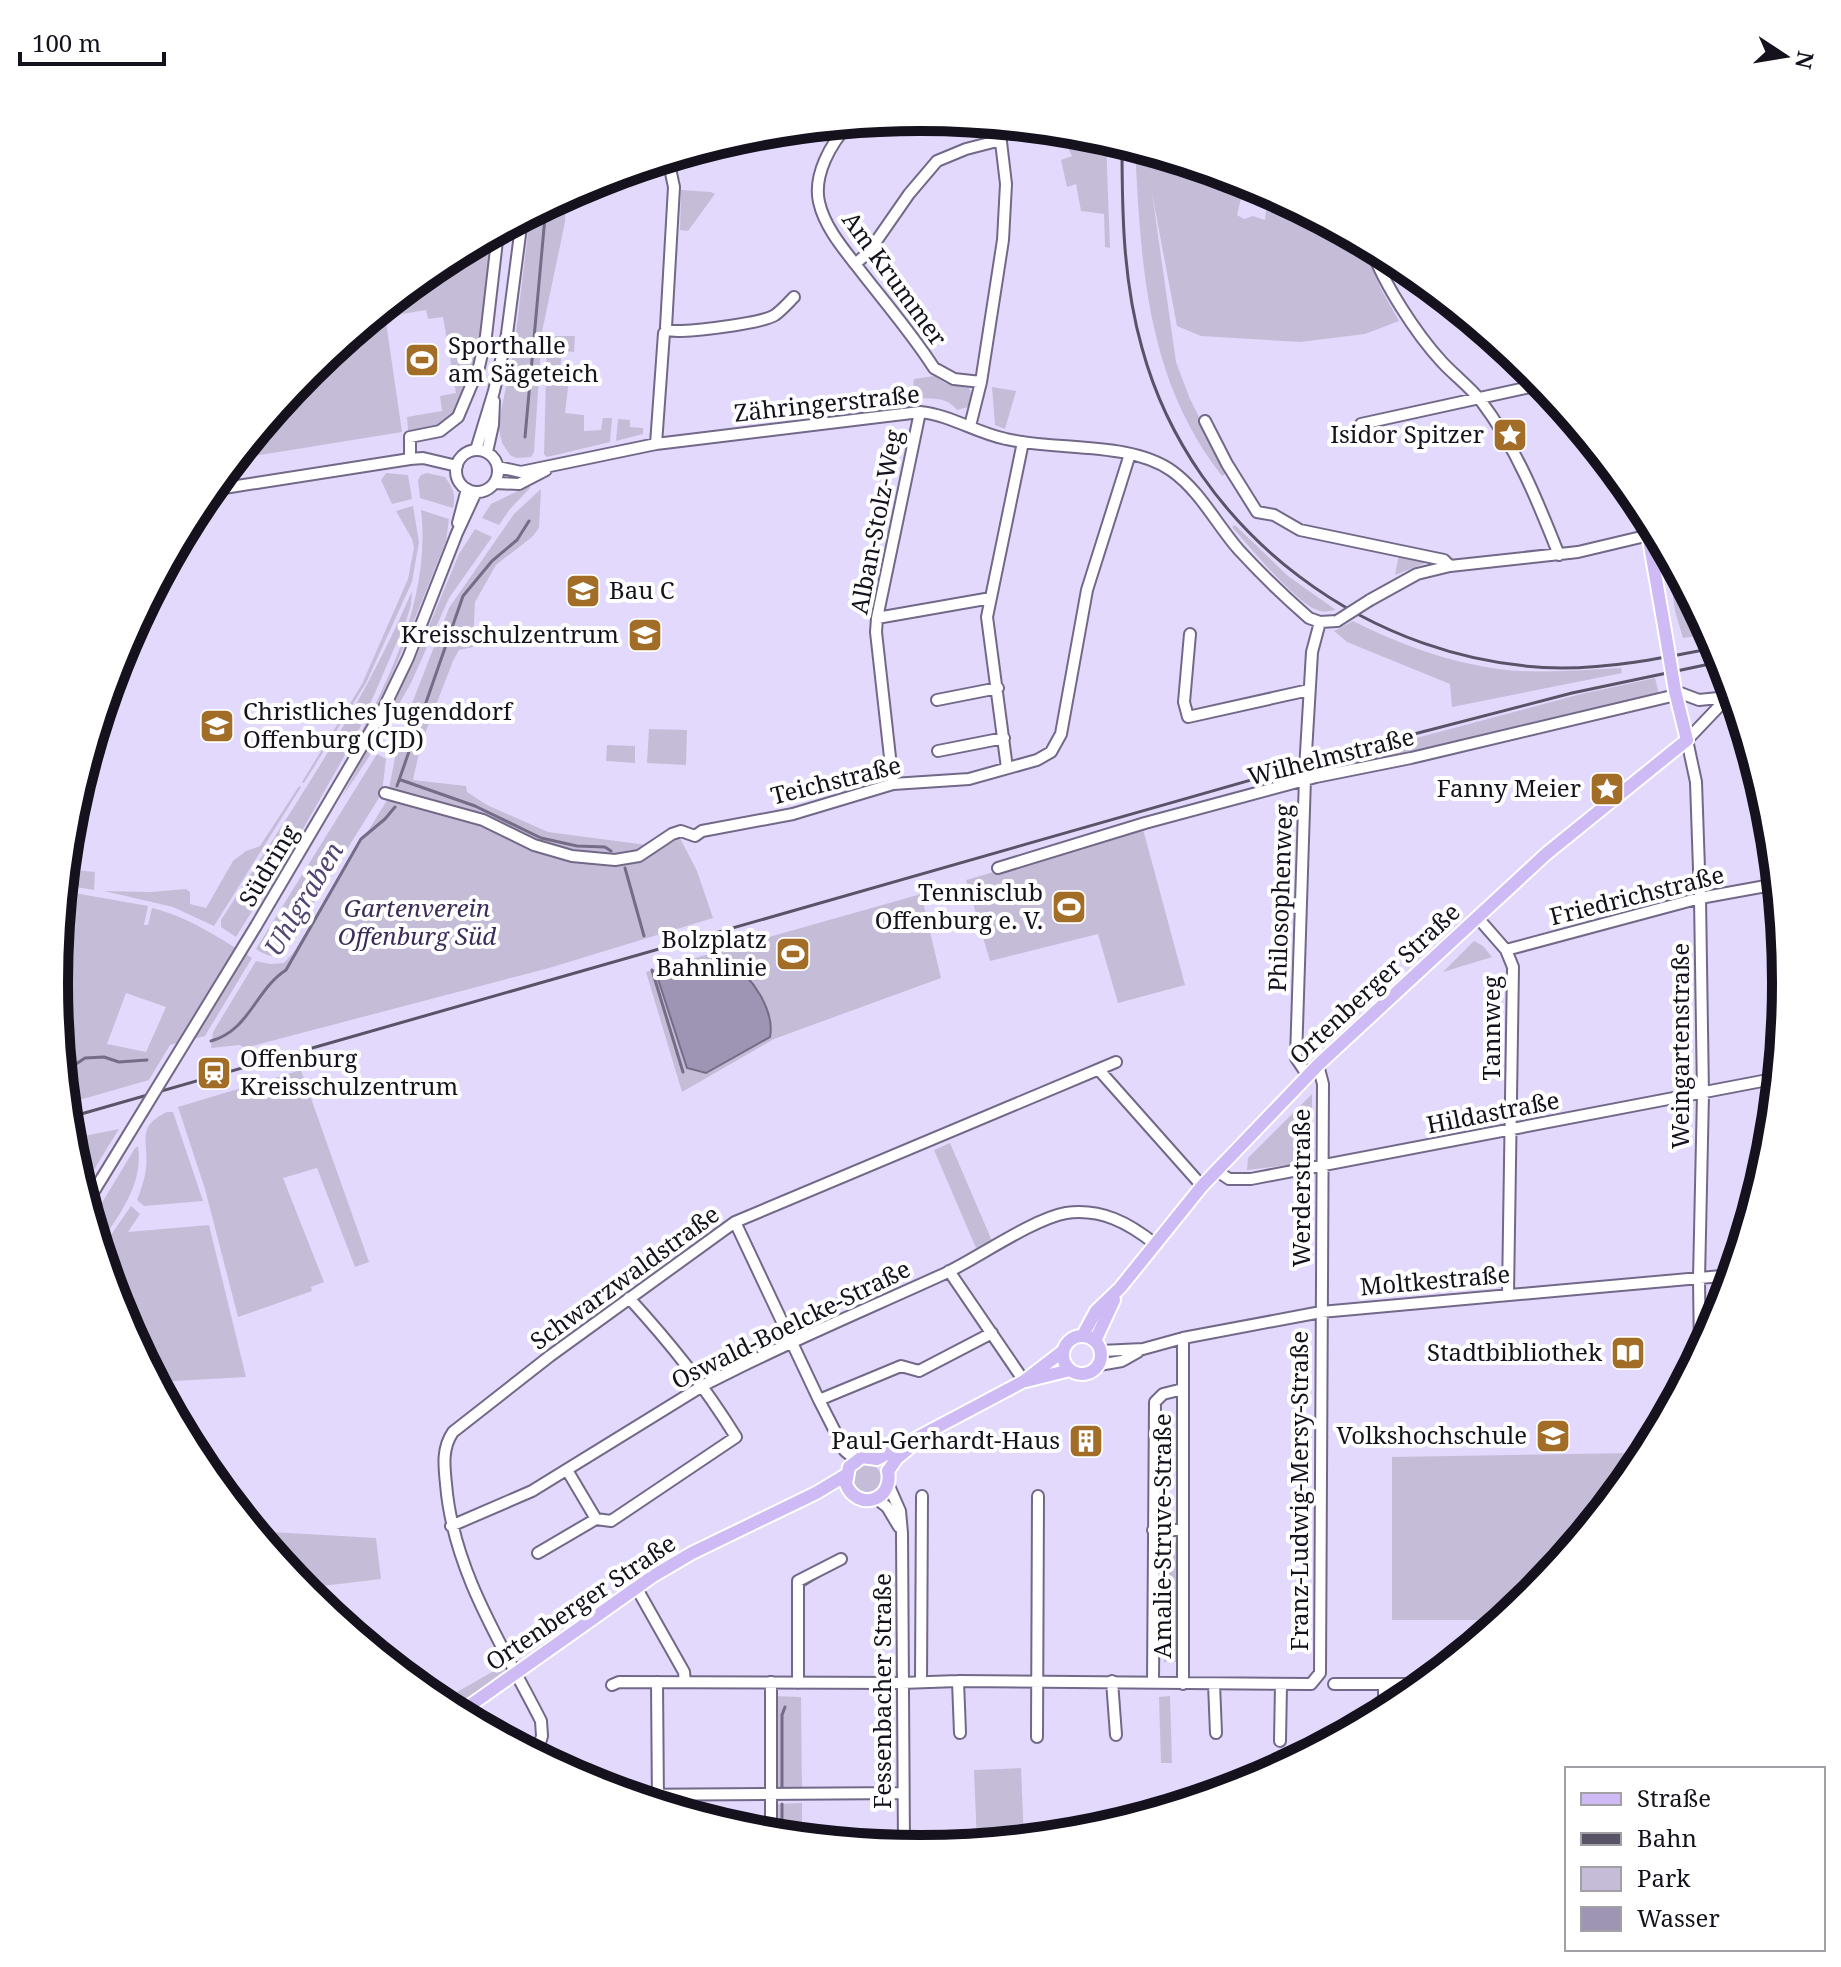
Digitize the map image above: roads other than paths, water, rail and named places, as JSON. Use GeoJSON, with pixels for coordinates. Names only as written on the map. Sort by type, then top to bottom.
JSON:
{"type":"FeatureCollection","features":[{"type":"Feature","properties":{"kind":"main road"},"geometry":{"type":"LineString","coordinates":[[1654,549],[1666,637],[1687,740]]}},
{"type":"Feature","properties":{"kind":"main road","name":"Ortenberger Straße"},"geometry":{"type":"LineString","coordinates":[[1083,1335],[1096,1311],[1120,1288],[1202,1186],[1318,1065],[1546,854],[1687,740]]}},
{"type":"Feature","properties":{"kind":"main road","name":"Ortenberger Straße"},"geometry":{"type":"LineString","coordinates":[[1098,1346],[1120,1288]]}},
{"type":"Feature","properties":{"kind":"main road"},"geometry":{"type":"LineString","coordinates":[[877,1459],[1024,1381],[1063,1351],[1070,1340],[1083,1335],[1098,1346],[1099,1365],[1085,1374],[1070,1370],[1024,1381]]}},
{"type":"Feature","properties":{"kind":"main road"},"geometry":{"type":"LineString","coordinates":[[1063,1351],[1064,1362],[1070,1370]]}},
{"type":"Feature","properties":{"kind":"main road"},"geometry":{"type":"LineString","coordinates":[[888,1471],[877,1459],[866,1457],[856,1460],[846,1475],[849,1492],[860,1500],[877,1499],[889,1486],[888,1471],[897,1458],[922,1436]]}},
{"type":"Feature","properties":{"kind":"main road","name":"Ortenberger Straße"},"geometry":{"type":"LineString","coordinates":[[469,1706],[636,1587],[692,1553],[818,1492],[846,1475]]}},
{"type":"Feature","properties":{"kind":"main road","name":"Ortenberger Straße"},"geometry":{"type":"LineString","coordinates":[[818,1492],[849,1492]]}},
{"type":"Feature","properties":{"kind":"street","name":"Am Krummer"},"geometry":{"type":"LineString","coordinates":[[841,135],[830,150],[818,184],[818,200],[838,243],[934,368],[954,379],[981,382]]}},
{"type":"Feature","properties":{"kind":"street"},"geometry":{"type":"LineString","coordinates":[[970,426],[981,382],[1001,263],[1006,206],[1000,135]]}},
{"type":"Feature","properties":{"kind":"street"},"geometry":{"type":"LineString","coordinates":[[855,264],[866,255],[909,194],[937,161],[1001,140]]}},
{"type":"Feature","properties":{"kind":"street"},"geometry":{"type":"LineString","coordinates":[[656,444],[674,187],[668,169]]}},
{"type":"Feature","properties":{"kind":"street"},"geometry":{"type":"LineString","coordinates":[[482,451],[493,425],[494,391],[512,303],[521,231]]}},
{"type":"Feature","properties":{"kind":"street"},"geometry":{"type":"LineString","coordinates":[[410,459],[410,437],[440,431],[458,417],[479,367],[486,336],[497,244]]}},
{"type":"Feature","properties":{"kind":"street"},"geometry":{"type":"LineString","coordinates":[[1381,267],[1399,303],[1440,360],[1480,400],[1535,495],[1559,555]]}},
{"type":"Feature","properties":{"kind":"street"},"geometry":{"type":"LineString","coordinates":[[666,330],[676,332],[711,328],[773,316],[794,297]]}},
{"type":"Feature","properties":{"kind":"street"},"geometry":{"type":"LineString","coordinates":[[1361,424],[1529,388]]}},
{"type":"Feature","properties":{"kind":"street","name":"Zähringerstraße"},"geometry":{"type":"LineString","coordinates":[[498,467],[521,472],[656,444],[920,412],[934,413],[991,435],[1023,442],[1130,454],[1172,471],[1185,482],[1239,549],[1298,609],[1320,622]]}},
{"type":"Feature","properties":{"kind":"street","name":"Alban-Stolz-Weg"},"geometry":{"type":"LineString","coordinates":[[893,784],[877,618],[920,412]]}},
{"type":"Feature","properties":{"kind":"street"},"geometry":{"type":"LineString","coordinates":[[1205,421],[1257,512],[1274,515],[1300,530],[1444,560],[1450,566]]}},
{"type":"Feature","properties":{"kind":"street"},"geometry":{"type":"LineString","coordinates":[[1007,768],[987,617],[1023,442]]}},
{"type":"Feature","properties":{"kind":"street"},"geometry":{"type":"LineString","coordinates":[[482,451],[498,467],[495,483],[487,490],[472,491],[458,480],[457,466],[465,454],[482,451]]}},
{"type":"Feature","properties":{"kind":"street","name":"Teichstraße"},"geometry":{"type":"LineString","coordinates":[[385,793],[483,820],[534,845],[572,856],[615,860],[639,856],[681,831],[695,836],[702,831],[793,814],[893,784],[969,779],[1037,760],[1057,745],[1090,579],[1130,454]]}},
{"type":"Feature","properties":{"kind":"street"},"geometry":{"type":"LineString","coordinates":[[228,487],[410,459],[423,458],[457,466]]}},
{"type":"Feature","properties":{"kind":"street","name":"Zähringerstraße"},"geometry":{"type":"LineString","coordinates":[[495,483],[519,484],[555,466]]}},
{"type":"Feature","properties":{"kind":"street","name":"Südring"},"geometry":{"type":"LineString","coordinates":[[94,1191],[382,712],[408,658],[472,491]]}},
{"type":"Feature","properties":{"kind":"street"},"geometry":{"type":"LineString","coordinates":[[1320,622],[1337,621],[1417,574],[1450,566],[1559,555],[1646,536]]}},
{"type":"Feature","properties":{"kind":"street"},"geometry":{"type":"LineString","coordinates":[[877,618],[991,598]]}},
{"type":"Feature","properties":{"kind":"street","name":"Philosophenweg"},"geometry":{"type":"LineString","coordinates":[[1308,1076],[1296,1058],[1309,690],[1312,652],[1320,622]]}},
{"type":"Feature","properties":{"kind":"street"},"geometry":{"type":"LineString","coordinates":[[1190,634],[1184,702],[1188,717],[1309,690]]}},
{"type":"Feature","properties":{"kind":"street"},"geometry":{"type":"LineString","coordinates":[[937,700],[998,688]]}},
{"type":"Feature","properties":{"kind":"street","name":"Wilhelmstraße"},"geometry":{"type":"LineString","coordinates":[[998,868],[1305,776],[1316,777],[1411,758],[1676,693],[1699,700],[1723,697]]}},
{"type":"Feature","properties":{"kind":"street","name":"Wilhelmstraße"},"geometry":{"type":"LineString","coordinates":[[1687,740],[1725,702]]}},
{"type":"Feature","properties":{"kind":"street"},"geometry":{"type":"LineString","coordinates":[[938,751],[1004,738]]}},
{"type":"Feature","properties":{"kind":"street","name":"Weingartenstraße"},"geometry":{"type":"LineString","coordinates":[[1687,740],[1696,782],[1700,898],[1703,1094],[1700,1328]]}},
{"type":"Feature","properties":{"kind":"street","name":"Friedrichstraße"},"geometry":{"type":"LineString","coordinates":[[1506,950],[1700,898],[1767,886]]}},
{"type":"Feature","properties":{"kind":"street","name":"Tannweg"},"geometry":{"type":"LineString","coordinates":[[1478,918],[1506,950],[1513,967],[1508,1294]]}},
{"type":"Feature","properties":{"kind":"street","name":"Schwarzwaldstraße"},"geometry":{"type":"LineString","coordinates":[[539,1746],[541,1721],[480,1603],[451,1526],[444,1455],[453,1432],[735,1222],[1116,1062]]}},
{"type":"Feature","properties":{"kind":"street","name":"Werderstraße"},"geometry":{"type":"LineString","coordinates":[[1318,1065],[1323,1084],[1321,1312]]}},
{"type":"Feature","properties":{"kind":"street"},"geometry":{"type":"LineString","coordinates":[[1099,1070],[1202,1186]]}},
{"type":"Feature","properties":{"kind":"street","name":"Hildastraße"},"geometry":{"type":"LineString","coordinates":[[1217,1171],[1229,1179],[1241,1180],[1321,1167],[1767,1080]]}},
{"type":"Feature","properties":{"kind":"street","name":"Oswald-Boelcke-Straße"},"geometry":{"type":"LineString","coordinates":[[451,1526],[502,1506],[567,1470],[704,1385],[792,1341],[949,1271],[1046,1220],[1068,1213],[1108,1215],[1139,1231],[1155,1244]]}},
{"type":"Feature","properties":{"kind":"street"},"geometry":{"type":"LineString","coordinates":[[735,1222],[819,1400],[845,1451],[856,1460]]}},
{"type":"Feature","properties":{"kind":"street"},"geometry":{"type":"LineString","coordinates":[[949,1271],[1024,1381]]}},
{"type":"Feature","properties":{"kind":"street","name":"Moltkestraße"},"geometry":{"type":"LineString","coordinates":[[1099,1365],[1122,1361],[1143,1349],[1183,1338],[1321,1312],[1721,1276]]}},
{"type":"Feature","properties":{"kind":"street"},"geometry":{"type":"LineString","coordinates":[[538,1553],[596,1519],[611,1521],[736,1437],[704,1385],[629,1298]]}},
{"type":"Feature","properties":{"kind":"street","name":"Franz-Ludwig-Mersy-Straße"},"geometry":{"type":"LineString","coordinates":[[612,1685],[619,1682],[958,1681],[1311,1684],[1320,1673],[1321,1312]]}},
{"type":"Feature","properties":{"kind":"street"},"geometry":{"type":"LineString","coordinates":[[819,1400],[901,1366],[919,1371],[992,1333]]}},
{"type":"Feature","properties":{"kind":"street","name":"Amalie-Struve-Straße"},"geometry":{"type":"LineString","coordinates":[[1183,1338],[1183,1684]]}},
{"type":"Feature","properties":{"kind":"street","name":"Moltkestraße"},"geometry":{"type":"LineString","coordinates":[[1098,1346],[1143,1349]]}},
{"type":"Feature","properties":{"kind":"street","name":"Amalie-Struve-Straße"},"geometry":{"type":"LineString","coordinates":[[1153,1530],[1155,1402],[1163,1394],[1183,1389]]}},
{"type":"Feature","properties":{"kind":"street"},"geometry":{"type":"LineString","coordinates":[[567,1470],[596,1519]]}},
{"type":"Feature","properties":{"kind":"street","name":"Fessenbacher Straße"},"geometry":{"type":"LineString","coordinates":[[889,1486],[900,1511],[902,1533],[904,1835]]}},
{"type":"Feature","properties":{"kind":"street"},"geometry":{"type":"LineString","coordinates":[[921,1682],[922,1496]]}},
{"type":"Feature","properties":{"kind":"street"},"geometry":{"type":"LineString","coordinates":[[1037,1737],[1038,1496]]}},
{"type":"Feature","properties":{"kind":"street"},"geometry":{"type":"LineString","coordinates":[[877,1499],[887,1507],[902,1533]]}},
{"type":"Feature","properties":{"kind":"street"},"geometry":{"type":"LineString","coordinates":[[1153,1682],[1153,1530],[1183,1530]]}},
{"type":"Feature","properties":{"kind":"street"},"geometry":{"type":"LineString","coordinates":[[798,1683],[798,1581],[841,1559]]}},
{"type":"Feature","properties":{"kind":"street"},"geometry":{"type":"LineString","coordinates":[[636,1587],[684,1672],[685,1682]]}},
{"type":"Feature","properties":{"kind":"street"},"geometry":{"type":"LineString","coordinates":[[958,1681],[960,1733]]}},
{"type":"Feature","properties":{"kind":"street"},"geometry":{"type":"LineString","coordinates":[[1112,1681],[1116,1735]]}},
{"type":"Feature","properties":{"kind":"street"},"geometry":{"type":"LineString","coordinates":[[657,1682],[658,1795]]}},
{"type":"Feature","properties":{"kind":"street"},"geometry":{"type":"LineString","coordinates":[[771,1682],[771,1823]]}},
{"type":"Feature","properties":{"kind":"street"},"geometry":{"type":"LineString","coordinates":[[1214,1684],[1216,1733]]}},
{"type":"Feature","properties":{"kind":"street"},"geometry":{"type":"LineString","coordinates":[[1334,1684],[1405,1684]]}},
{"type":"Feature","properties":{"kind":"street"},"geometry":{"type":"LineString","coordinates":[[1384,1684],[1384,1698]]}},
{"type":"Feature","properties":{"kind":"street","name":"Franz-Ludwig-Mersy-Straße"},"geometry":{"type":"LineString","coordinates":[[1280,1741],[1281,1685]]}},
{"type":"Feature","properties":{"kind":"street"},"geometry":{"type":"LineString","coordinates":[[671,1799],[903,1793]]}},
{"type":"Feature","properties":{"kind":"water"},"geometry":{"type":"Polygon","coordinates":[[[704,960],[726,962],[746,976],[765,1005],[771,1027],[770,1037],[706,1073],[687,1068],[656,973],[704,960]]]}},
{"type":"Feature","properties":{"kind":"waterway","name":"Uhlgraben"},"geometry":{"type":"LineString","coordinates":[[525,437],[545,218]]}},
{"type":"Feature","properties":{"kind":"waterway","name":"Uhlgraben"},"geometry":{"type":"LineString","coordinates":[[397,786],[463,596],[492,561],[517,540],[529,521]]}},
{"type":"Feature","properties":{"kind":"waterway"},"geometry":{"type":"LineString","coordinates":[[401,780],[475,806],[541,838],[577,846],[605,847],[611,851]]}},
{"type":"Feature","properties":{"kind":"waterway","name":"Uhlgraben"},"geometry":{"type":"LineString","coordinates":[[211,1041],[235,1028],[275,978],[286,970],[361,839],[395,807]]}},
{"type":"Feature","properties":{"kind":"waterway"},"geometry":{"type":"LineString","coordinates":[[625,868],[644,936]]}},
{"type":"Feature","properties":{"kind":"waterway"},"geometry":{"type":"LineString","coordinates":[[652,970],[683,1072]]}},
{"type":"Feature","properties":{"kind":"waterway","name":"Uhlgraben"},"geometry":{"type":"LineString","coordinates":[[72,1067],[85,1058],[104,1057],[119,1062],[147,1060]]}},
{"type":"Feature","properties":{"kind":"waterway"},"geometry":{"type":"LineString","coordinates":[[803,1586],[827,1571]]}},
{"type":"Feature","properties":{"kind":"waterway"},"geometry":{"type":"LineString","coordinates":[[782,1790],[782,1715],[785,1707]]}},
{"type":"Feature","properties":{"kind":"waterway"},"geometry":{"type":"LineString","coordinates":[[782,1804],[782,1825]]}},
{"type":"Feature","properties":{"kind":"railway"},"geometry":{"type":"LineString","coordinates":[[1122,155],[1123,221],[1131,298],[1142,348],[1167,415],[1202,476],[1247,530],[1300,577],[1359,615],[1423,643],[1491,661],[1582,668],[1705,650]]}},
{"type":"Feature","properties":{"kind":"railway"},"geometry":{"type":"LineString","coordinates":[[78,1115],[1391,740],[1572,693],[1711,664]]}},
{"type":"Feature","properties":{"kind":"place","name":"Sporthalle am Sägeteich"},"geometry":{"type":"Point","coordinates":[422,360]}},
{"type":"Feature","properties":{"kind":"place","name":"Isidor Spitzer"},"geometry":{"type":"Point","coordinates":[1510,435]}},
{"type":"Feature","properties":{"kind":"place","name":"Bau C"},"geometry":{"type":"Point","coordinates":[583,591]}},
{"type":"Feature","properties":{"kind":"place","name":"Kreisschulzentrum"},"geometry":{"type":"Point","coordinates":[645,635]}},
{"type":"Feature","properties":{"kind":"place","name":"Christliches Jugenddorf Offenburg (CJD)"},"geometry":{"type":"Point","coordinates":[217,726]}},
{"type":"Feature","properties":{"kind":"place","name":"Fanny Meier"},"geometry":{"type":"Point","coordinates":[1607,789]}},
{"type":"Feature","properties":{"kind":"place","name":"Tennisclub Offenburg e. V."},"geometry":{"type":"Point","coordinates":[1069,907]}},
{"type":"Feature","properties":{"kind":"place","name":"Bolzplatz Bahnlinie"},"geometry":{"type":"Point","coordinates":[793,954]}},
{"type":"Feature","properties":{"kind":"place","name":"Offenburg Kreisschulzentrum"},"geometry":{"type":"Point","coordinates":[214,1073]}},
{"type":"Feature","properties":{"kind":"place","name":"Stadtbibliothek"},"geometry":{"type":"Point","coordinates":[1628,1353]}},
{"type":"Feature","properties":{"kind":"place","name":"Volkshochschule"},"geometry":{"type":"Point","coordinates":[1553,1436]}},
{"type":"Feature","properties":{"kind":"place","name":"Paul-Gerhardt-Haus"},"geometry":{"type":"Point","coordinates":[1086,1441]}},
{"type":"Feature","properties":{"kind":"park label","name":"Gartenverein Offenburg Süd"},"geometry":{"type":"Point","coordinates":[417,923]}}]}
